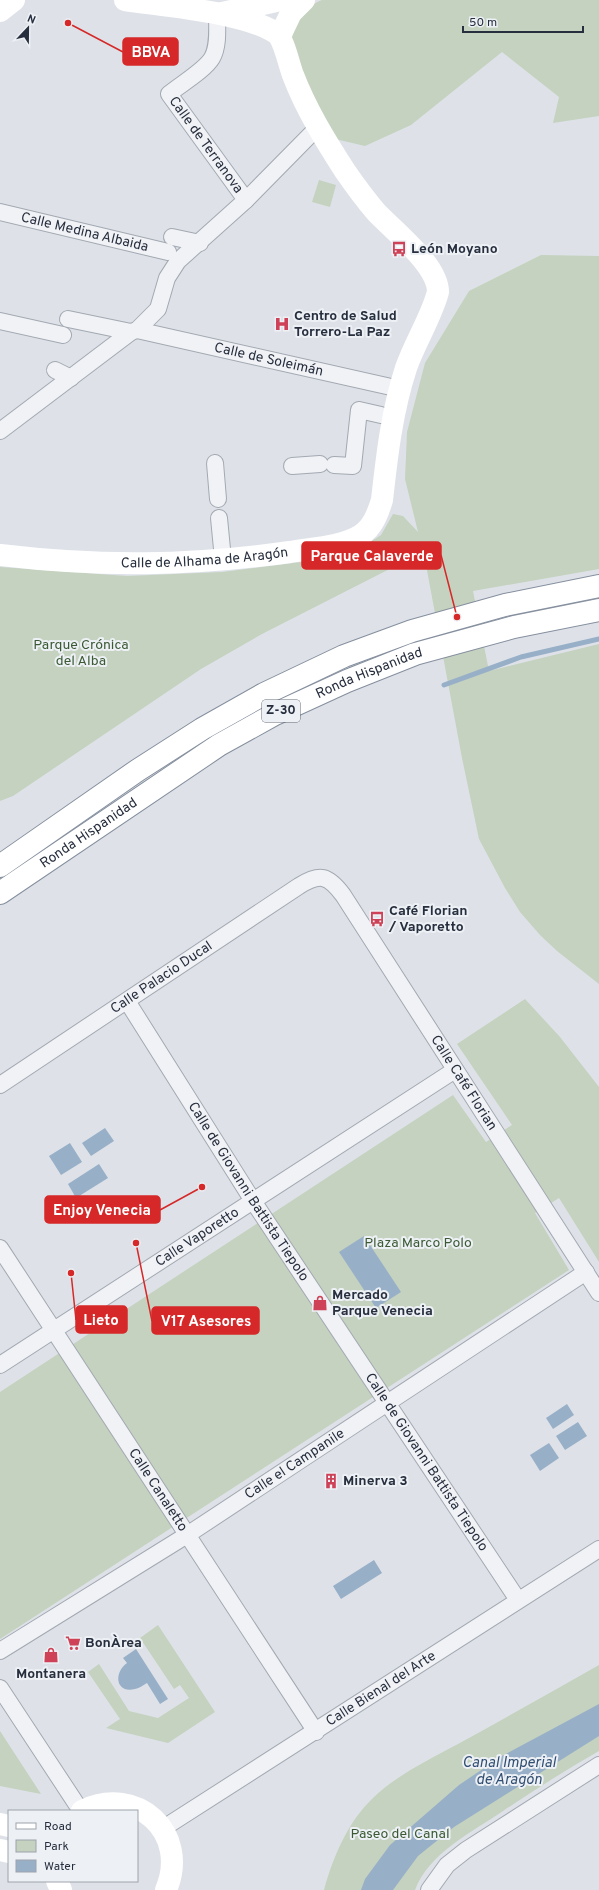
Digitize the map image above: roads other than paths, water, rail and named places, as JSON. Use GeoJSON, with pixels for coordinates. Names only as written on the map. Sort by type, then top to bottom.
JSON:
{"type":"FeatureCollection","features":[{"type":"Feature","properties":{"kind":"main road"},"geometry":{"type":"LineString","coordinates":[[125,0],[240,18],[271,30],[280,36],[294,76],[317,128]]}},
{"type":"Feature","properties":{"kind":"main road"},"geometry":{"type":"LineString","coordinates":[[280,36],[288,17],[304,0]]}},
{"type":"Feature","properties":{"kind":"main road"},"geometry":{"type":"LineString","coordinates":[[217,14],[268,1]]}},
{"type":"Feature","properties":{"kind":"main road"},"geometry":{"type":"LineString","coordinates":[[240,18],[252,15],[268,1]]}},
{"type":"Feature","properties":{"kind":"main road","name":"Calle de Alhama de Aragón"},"geometry":{"type":"LineString","coordinates":[[0,555],[97,564],[209,561],[296,551],[340,543],[352,539],[368,529],[379,512],[382,500],[393,418],[400,389],[413,349],[437,296],[438,288],[428,266],[374,210],[346,172],[317,128]]}},
{"type":"Feature","properties":{"kind":"main road","name":"Ronda Hispanidad"},"geometry":{"type":"LineString","coordinates":[[0,866],[138,770],[202,729],[264,694],[344,656],[412,631],[491,609],[599,586]]}},
{"type":"Feature","properties":{"kind":"main road","name":"Ronda Hispanidad"},"geometry":{"type":"LineString","coordinates":[[0,893],[219,745],[275,714],[347,681],[415,654],[514,627],[599,610]]}},
{"type":"Feature","properties":{"kind":"main road"},"geometry":{"type":"LineString","coordinates":[[85,1810],[103,1803],[125,1804],[146,1813],[162,1829],[169,1842],[172,1855],[170,1879],[166,1890]]}},
{"type":"Feature","properties":{"kind":"street","name":"Calle de Terranova"},"geometry":{"type":"LineString","coordinates":[[217,14],[216,47],[212,58],[169,94],[246,200]]}},
{"type":"Feature","properties":{"kind":"street"},"geometry":{"type":"LineString","coordinates":[[0,431],[134,331],[158,309],[167,278],[178,261],[200,243],[246,200],[317,128]]}},
{"type":"Feature","properties":{"kind":"street","name":"Calle Medina Albaida"},"geometry":{"type":"LineString","coordinates":[[0,212],[170,244],[200,243]]}},
{"type":"Feature","properties":{"kind":"street","name":"Calle de Soleimán"},"geometry":{"type":"LineString","coordinates":[[68,319],[134,331],[400,389]]}},
{"type":"Feature","properties":{"kind":"street"},"geometry":{"type":"LineString","coordinates":[[0,321],[60,335]]}},
{"type":"Feature","properties":{"kind":"street"},"geometry":{"type":"LineString","coordinates":[[54,370],[71,378]]}},
{"type":"Feature","properties":{"kind":"street"},"geometry":{"type":"LineString","coordinates":[[292,466],[352,466],[359,410],[381,415]]}},
{"type":"Feature","properties":{"kind":"street"},"geometry":{"type":"LineString","coordinates":[[215,463],[218,499]]}},
{"type":"Feature","properties":{"kind":"street"},"geometry":{"type":"LineString","coordinates":[[219,518],[222,549]]}},
{"type":"Feature","properties":{"kind":"street","name":"Calle Palacio Ducal"},"geometry":{"type":"LineString","coordinates":[[0,1085],[299,886],[313,878],[325,878]]}},
{"type":"Feature","properties":{"kind":"street","name":"Calle Café Florian"},"geometry":{"type":"LineString","coordinates":[[325,878],[334,884],[342,895],[599,1293]]}},
{"type":"Feature","properties":{"kind":"street","name":"Calle de Giovanni Battista Tiepolo"},"geometry":{"type":"LineString","coordinates":[[127,1001],[252,1200],[518,1600]]}},
{"type":"Feature","properties":{"kind":"street","name":"Calle Vaporetto"},"geometry":{"type":"LineString","coordinates":[[0,1365],[252,1200],[455,1070]]}},
{"type":"Feature","properties":{"kind":"street","name":"Calle Canaletto"},"geometry":{"type":"LineString","coordinates":[[0,1248],[316,1732]]}},
{"type":"Feature","properties":{"kind":"street","name":"Calle el Campanile"},"geometry":{"type":"LineString","coordinates":[[0,1651],[187,1535],[387,1405],[586,1272]]}},
{"type":"Feature","properties":{"kind":"street","name":"Calle Bienal del Arte"},"geometry":{"type":"LineString","coordinates":[[162,1829],[316,1732],[599,1549]]}},
{"type":"Feature","properties":{"kind":"street"},"geometry":{"type":"LineString","coordinates":[[0,1688],[81,1810]]}},
{"type":"Feature","properties":{"kind":"street"},"geometry":{"type":"LineString","coordinates":[[429,1890],[447,1865],[466,1850],[599,1765]]}},
{"type":"Feature","properties":{"kind":"water"},"geometry":{"type":"Polygon","coordinates":[[[105,1128],[114,1141],[91,1156],[82,1143],[105,1128]]]}},
{"type":"Feature","properties":{"kind":"water"},"geometry":{"type":"Polygon","coordinates":[[[70,1143],[82,1162],[61,1175],[49,1156],[70,1143]]]}},
{"type":"Feature","properties":{"kind":"water"},"geometry":{"type":"Polygon","coordinates":[[[99,1164],[108,1178],[76,1198],[68,1184],[99,1164]]]}},
{"type":"Feature","properties":{"kind":"water"},"geometry":{"type":"Polygon","coordinates":[[[364,1236],[401,1292],[376,1308],[339,1252],[364,1236]]]}},
{"type":"Feature","properties":{"kind":"water"},"geometry":{"type":"Polygon","coordinates":[[[567,1404],[574,1415],[553,1429],[546,1418],[567,1404]]]}},
{"type":"Feature","properties":{"kind":"water"},"geometry":{"type":"Polygon","coordinates":[[[578,1422],[587,1436],[565,1450],[556,1436],[578,1422]]]}},
{"type":"Feature","properties":{"kind":"water"},"geometry":{"type":"Polygon","coordinates":[[[549,1443],[559,1458],[540,1471],[530,1455],[549,1443]]]}},
{"type":"Feature","properties":{"kind":"water"},"geometry":{"type":"Polygon","coordinates":[[[374,1560],[382,1573],[341,1599],[333,1586],[374,1560]]]}},
{"type":"Feature","properties":{"kind":"water"},"geometry":{"type":"Polygon","coordinates":[[[136,1649],[168,1699],[160,1704],[147,1683],[137,1689],[129,1690],[120,1686],[118,1677],[123,1667],[127,1663],[123,1658],[136,1649]]]}},
{"type":"Feature","properties":{"kind":"water","name":"Canal Imperial de Aragón"},"geometry":{"type":"Polygon","coordinates":[[[599,1704],[599,1736],[454,1827],[418,1856],[393,1890],[361,1890],[365,1879],[390,1845],[459,1785],[502,1756],[599,1704]]]}},
{"type":"Feature","properties":{"kind":"waterway"},"geometry":{"type":"LineString","coordinates":[[444,685],[521,657],[599,639]]}},
{"type":"Feature","properties":{"kind":"place","name":"BBVA"},"geometry":{"type":"Point","coordinates":[68,23]}},
{"type":"Feature","properties":{"kind":"place","name":"León Moyano"},"geometry":{"type":"Point","coordinates":[399,249]}},
{"type":"Feature","properties":{"kind":"place","name":"Centro de Salud Torrero-La Paz"},"geometry":{"type":"Point","coordinates":[282,324]}},
{"type":"Feature","properties":{"kind":"place","name":"Parque Calaverde"},"geometry":{"type":"Point","coordinates":[457,617]}},
{"type":"Feature","properties":{"kind":"place","name":"Café Florian / Vaporetto"},"geometry":{"type":"Point","coordinates":[377,919]}},
{"type":"Feature","properties":{"kind":"place","name":"Enjoy Venecia"},"geometry":{"type":"Point","coordinates":[202,1187]}},
{"type":"Feature","properties":{"kind":"place","name":"V17 Asesores"},"geometry":{"type":"Point","coordinates":[136,1243]}},
{"type":"Feature","properties":{"kind":"place","name":"Lieto"},"geometry":{"type":"Point","coordinates":[71,1273]}},
{"type":"Feature","properties":{"kind":"place","name":"Mercado Parque Venecia"},"geometry":{"type":"Point","coordinates":[320,1303]}},
{"type":"Feature","properties":{"kind":"place","name":"Minerva 3"},"geometry":{"type":"Point","coordinates":[331,1481]}},
{"type":"Feature","properties":{"kind":"place","name":"BonÀrea"},"geometry":{"type":"Point","coordinates":[73,1643]}},
{"type":"Feature","properties":{"kind":"place","name":"Montanera"},"geometry":{"type":"Point","coordinates":[51,1655]}},
{"type":"Feature","properties":{"kind":"park label","name":"Parque Crónica del Alba"},"geometry":{"type":"Point","coordinates":[81,654]}},
{"type":"Feature","properties":{"kind":"park label","name":"Plaza Marco Polo"},"geometry":{"type":"Point","coordinates":[418,1243]}},
{"type":"Feature","properties":{"kind":"park label","name":"Paseo del Canal"},"geometry":{"type":"Point","coordinates":[400,1834]}}]}
